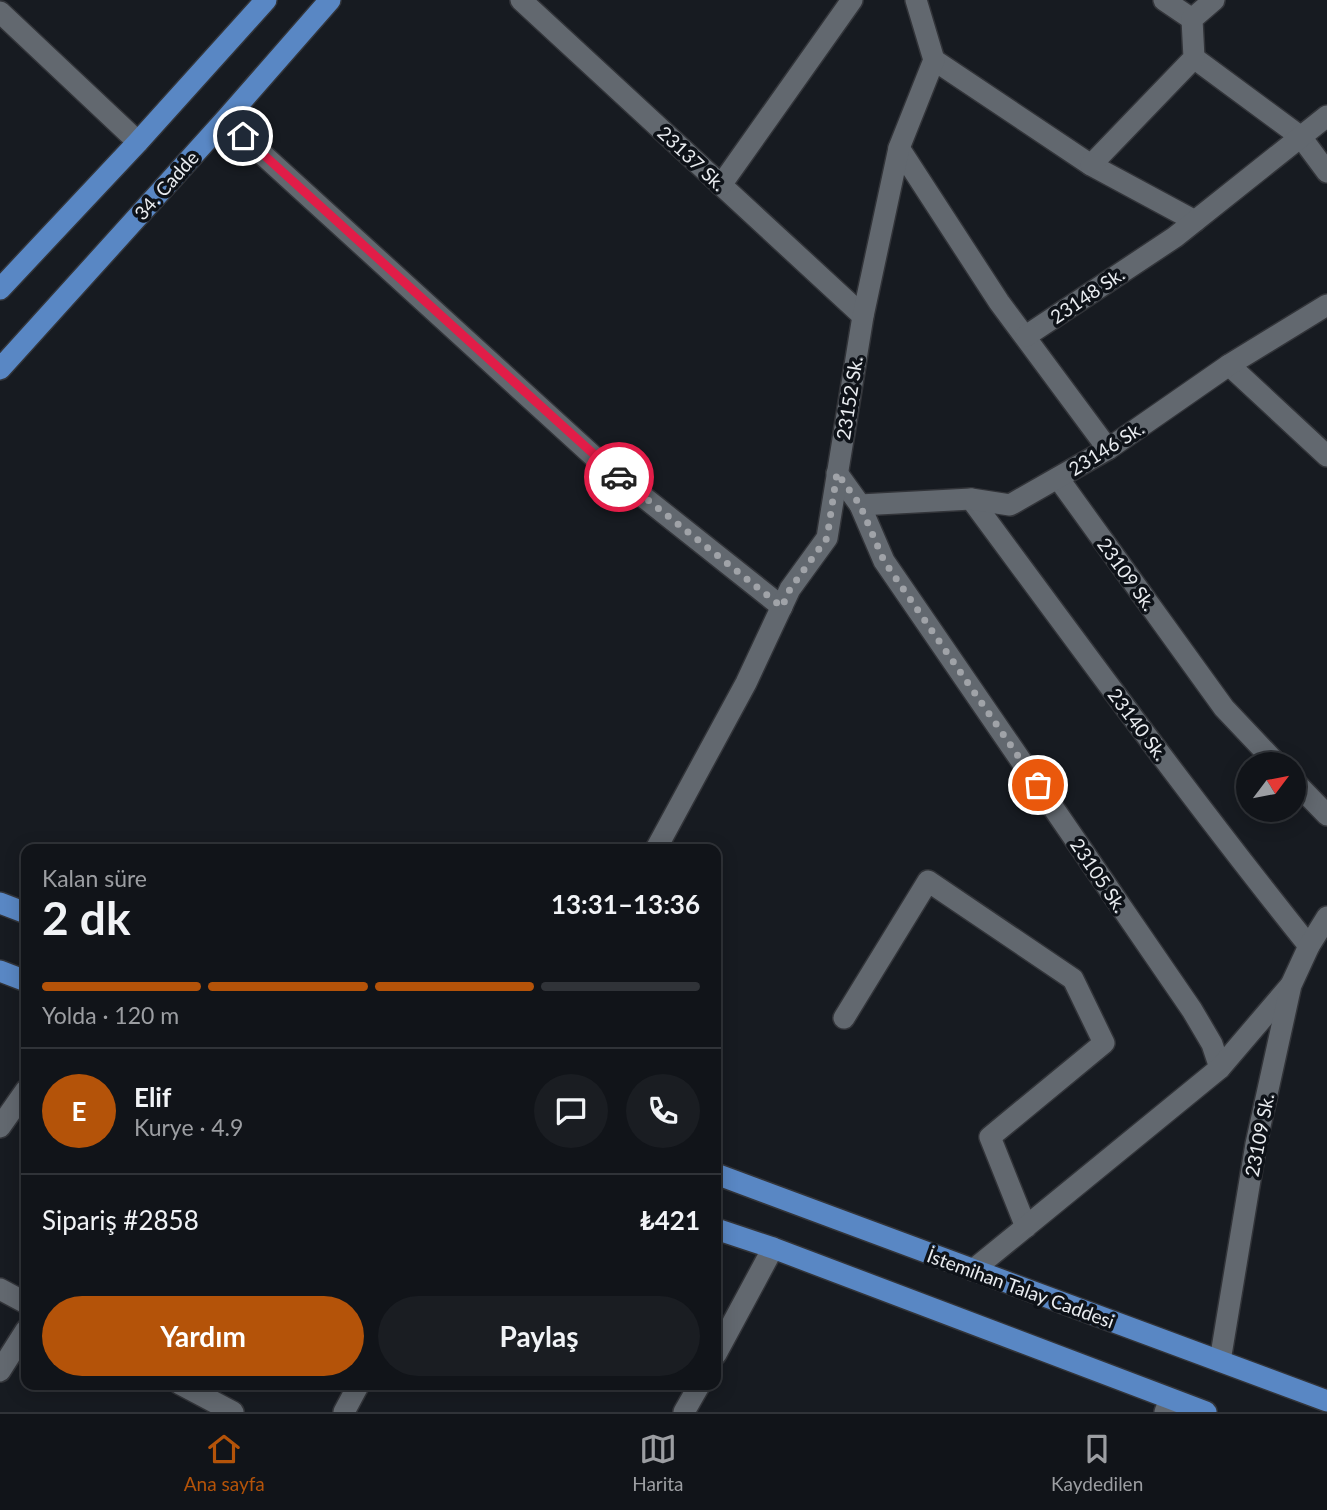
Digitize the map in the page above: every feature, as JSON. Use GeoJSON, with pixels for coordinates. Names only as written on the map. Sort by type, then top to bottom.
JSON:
{"type":"FeatureCollection","features":[{"type":"Feature","properties":{"kind":"main road"},"geometry":{"type":"LineString","coordinates":[[0,289],[138,142],[265,0]]}},
{"type":"Feature","properties":{"kind":"main road","name":"34. Cadde"},"geometry":{"type":"LineString","coordinates":[[0,369],[330,0]]}},
{"type":"Feature","properties":{"kind":"main road"},"geometry":{"type":"LineString","coordinates":[[0,904],[21,911]]}},
{"type":"Feature","properties":{"kind":"main road"},"geometry":{"type":"LineString","coordinates":[[0,971],[21,979]]}},
{"type":"Feature","properties":{"kind":"main road","name":"İstemihan Talay Caddesi"},"geometry":{"type":"LineString","coordinates":[[721,1176],[1327,1401]]}},
{"type":"Feature","properties":{"kind":"main road"},"geometry":{"type":"LineString","coordinates":[[721,1231],[773,1248],[1168,1405],[1206,1412]]}},
{"type":"Feature","properties":{"kind":"street","name":"23137 Sk."},"geometry":{"type":"LineString","coordinates":[[521,0],[863,316]]}},
{"type":"Feature","properties":{"kind":"street"},"geometry":{"type":"LineString","coordinates":[[721,185],[852,0]]}},
{"type":"Feature","properties":{"kind":"street"},"geometry":{"type":"LineString","coordinates":[[916,0],[934,60],[1091,165],[1195,221]]}},
{"type":"Feature","properties":{"kind":"street"},"geometry":{"type":"LineString","coordinates":[[1164,0],[1192,19]]}},
{"type":"Feature","properties":{"kind":"street"},"geometry":{"type":"LineString","coordinates":[[1192,19],[1214,0]]}},
{"type":"Feature","properties":{"kind":"street"},"geometry":{"type":"LineString","coordinates":[[0,12],[138,142]]}},
{"type":"Feature","properties":{"kind":"street"},"geometry":{"type":"LineString","coordinates":[[1091,165],[1194,58],[1192,19]]}},
{"type":"Feature","properties":{"kind":"street"},"geometry":{"type":"LineString","coordinates":[[1194,58],[1301,137],[1327,172]]}},
{"type":"Feature","properties":{"kind":"street","name":"23152 Sk."},"geometry":{"type":"LineString","coordinates":[[659,844],[746,683],[790,589],[827,538],[863,316],[899,148],[934,60]]}},
{"type":"Feature","properties":{"kind":"street","name":"23148 Sk."},"geometry":{"type":"LineString","coordinates":[[1026,336],[1195,221],[1327,116]]}},
{"type":"Feature","properties":{"kind":"street"},"geometry":{"type":"LineString","coordinates":[[225,120],[602,464],[782,607]]}},
{"type":"Feature","properties":{"kind":"street"},"geometry":{"type":"LineString","coordinates":[[899,148],[999,302],[1108,449]]}},
{"type":"Feature","properties":{"kind":"street","name":"23146 Sk."},"geometry":{"type":"LineString","coordinates":[[860,505],[971,499],[1010,505],[1108,449],[1228,365],[1327,305]]}},
{"type":"Feature","properties":{"kind":"street"},"geometry":{"type":"LineString","coordinates":[[1228,365],[1327,456]]}},
{"type":"Feature","properties":{"kind":"street","name":"23105 Sk."},"geometry":{"type":"LineString","coordinates":[[837,473],[860,505],[884,561],[1192,1010],[1212,1044],[1220,1068]]}},
{"type":"Feature","properties":{"kind":"street","name":"23109 Sk."},"geometry":{"type":"LineString","coordinates":[[1058,478],[1224,708],[1266,752]]}},
{"type":"Feature","properties":{"kind":"street","name":"23140 Sk."},"geometry":{"type":"LineString","coordinates":[[971,499],[1127,709],[1309,946]]}},
{"type":"Feature","properties":{"kind":"street"},"geometry":{"type":"LineString","coordinates":[[1306,793],[1327,815]]}},
{"type":"Feature","properties":{"kind":"street"},"geometry":{"type":"LineString","coordinates":[[844,1018],[928,881],[1073,979],[1104,1043],[990,1137],[1026,1227]]}},
{"type":"Feature","properties":{"kind":"street","name":"23109 Sk."},"geometry":{"type":"LineString","coordinates":[[1220,1362],[1256,1144],[1291,985],[1309,946],[1327,917]]}},
{"type":"Feature","properties":{"kind":"street"},"geometry":{"type":"LineString","coordinates":[[973,1270],[1220,1068],[1291,985]]}},
{"type":"Feature","properties":{"kind":"street"},"geometry":{"type":"LineString","coordinates":[[0,1127],[21,1097]]}},
{"type":"Feature","properties":{"kind":"street"},"geometry":{"type":"LineString","coordinates":[[721,1345],[773,1248]]}},
{"type":"Feature","properties":{"kind":"street"},"geometry":{"type":"LineString","coordinates":[[0,1289],[21,1300]]}},
{"type":"Feature","properties":{"kind":"street"},"geometry":{"type":"LineString","coordinates":[[0,1371],[21,1337]]}},
{"type":"Feature","properties":{"kind":"street"},"geometry":{"type":"LineString","coordinates":[[191,1390],[233,1412]]}},
{"type":"Feature","properties":{"kind":"street"},"geometry":{"type":"LineString","coordinates":[[344,1412],[356,1390]]}},
{"type":"Feature","properties":{"kind":"street"},"geometry":{"type":"LineString","coordinates":[[684,1412],[696,1390]]}},
{"type":"Feature","properties":{"kind":"way so far"},"geometry":{"type":"LineString","coordinates":[[619,477],[782,607],[790,589],[827,538],[837,473],[860,505],[884,561],[1038,785]]}},
{"type":"Feature","properties":{"kind":"route"},"geometry":{"type":"LineString","coordinates":[[243,136],[619,477]]}}]}
